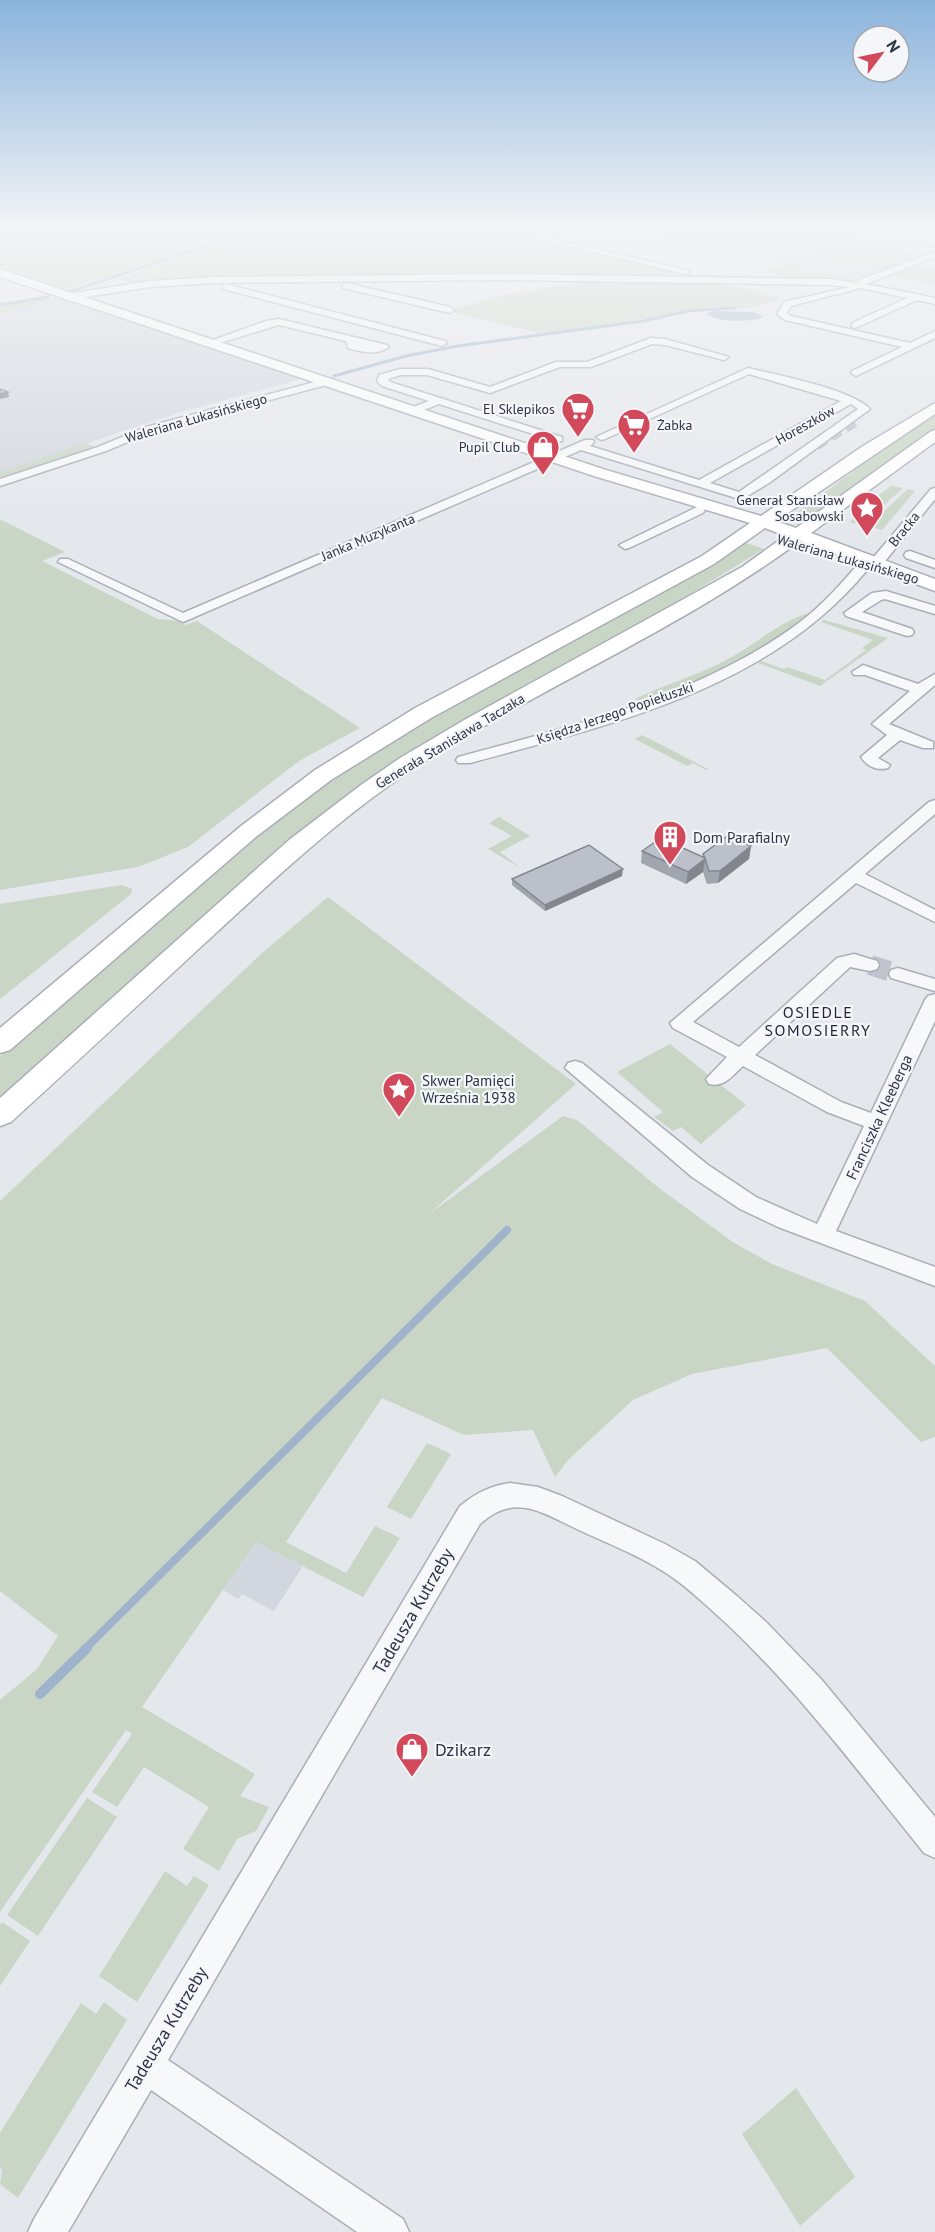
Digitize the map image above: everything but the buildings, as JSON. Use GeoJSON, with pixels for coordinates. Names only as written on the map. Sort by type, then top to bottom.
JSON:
{"type":"FeatureCollection","features":[{"type":"Feature","properties":{"kind":"main road","name":"Waleriana Łukasińskiego"},"geometry":{"type":"LineString","coordinates":[[183,334],[933,584]]}},
{"type":"Feature","properties":{"kind":"main road"},"geometry":{"type":"LineString","coordinates":[[0,1043],[249,831],[323,775],[402,725],[678,577],[935,407]]}},
{"type":"Feature","properties":{"kind":"main road","name":"Generała Stanisława Taczaka"},"geometry":{"type":"LineString","coordinates":[[0,1115],[298,845],[369,790],[474,724],[734,579],[795,538],[935,435]]}},
{"type":"Feature","properties":{"kind":"main road","name":"Waleriana Łukasińskiego"},"geometry":{"type":"LineString","coordinates":[[600,473],[699,510],[758,526]]}},
{"type":"Feature","properties":{"kind":"street"},"geometry":{"type":"LineString","coordinates":[[210,343],[237,334]]}},
{"type":"Feature","properties":{"kind":"street"},"geometry":{"type":"LineString","coordinates":[[332,334],[351,339]]}},
{"type":"Feature","properties":{"kind":"street"},"geometry":{"type":"LineString","coordinates":[[410,334],[442,343]]}},
{"type":"Feature","properties":{"kind":"street"},"geometry":{"type":"LineString","coordinates":[[860,334],[912,346]]}},
{"type":"Feature","properties":{"kind":"street"},"geometry":{"type":"LineString","coordinates":[[855,373],[935,334]]}},
{"type":"Feature","properties":{"kind":"street"},"geometry":{"type":"LineString","coordinates":[[588,365],[646,342],[656,341],[724,357]]}},
{"type":"Feature","properties":{"kind":"street"},"geometry":{"type":"LineString","coordinates":[[606,370],[588,365],[559,364],[490,390],[423,371],[400,372],[382,379],[386,384],[560,440],[584,444],[700,484],[732,494],[745,495],[865,410],[864,407],[850,400]]}},
{"type":"Feature","properties":{"kind":"street","name":"Horeszków"},"geometry":{"type":"LineString","coordinates":[[601,437],[748,371],[850,400]]}},
{"type":"Feature","properties":{"kind":"street","name":"Waleriana Łukasińskiego"},"geometry":{"type":"LineString","coordinates":[[0,483],[102,449],[150,429],[326,382]]}},
{"type":"Feature","properties":{"kind":"street"},"geometry":{"type":"LineString","coordinates":[[412,411],[439,400]]}},
{"type":"Feature","properties":{"kind":"street"},"geometry":{"type":"LineString","coordinates":[[850,400],[864,403],[871,408],[859,419]]}},
{"type":"Feature","properties":{"kind":"street","name":"Horeszków"},"geometry":{"type":"LineString","coordinates":[[700,484],[850,400]]}},
{"type":"Feature","properties":{"kind":"street"},"geometry":{"type":"LineString","coordinates":[[554,457],[584,444]]}},
{"type":"Feature","properties":{"kind":"street","name":"Janka Muzykanta"},"geometry":{"type":"LineString","coordinates":[[64,562],[183,618],[554,457]]}},
{"type":"Feature","properties":{"kind":"street"},"geometry":{"type":"LineString","coordinates":[[732,494],[739,494],[760,479]]}},
{"type":"Feature","properties":{"kind":"street","name":"Bracka"},"geometry":{"type":"LineString","coordinates":[[871,564],[935,490]]}},
{"type":"Feature","properties":{"kind":"street"},"geometry":{"type":"LineString","coordinates":[[625,545],[699,510]]}},
{"type":"Feature","properties":{"kind":"street"},"geometry":{"type":"LineString","coordinates":[[910,555],[935,564]]}},
{"type":"Feature","properties":{"kind":"street","name":"Księdza Jerzego Popiełuszki"},"geometry":{"type":"LineString","coordinates":[[464,760],[651,704],[718,676],[771,648],[803,626],[831,603],[871,564]]}},
{"type":"Feature","properties":{"kind":"street"},"geometry":{"type":"LineString","coordinates":[[836,621],[877,596],[886,595],[935,610]]}},
{"type":"Feature","properties":{"kind":"street"},"geometry":{"type":"LineString","coordinates":[[851,613],[907,632]]}},
{"type":"Feature","properties":{"kind":"street"},"geometry":{"type":"LineString","coordinates":[[859,672],[863,669],[920,690]]}},
{"type":"Feature","properties":{"kind":"street"},"geometry":{"type":"LineString","coordinates":[[928,745],[882,728],[880,722],[935,678]]}},
{"type":"Feature","properties":{"kind":"street"},"geometry":{"type":"LineString","coordinates":[[882,765],[873,762],[869,757],[897,734]]}},
{"type":"Feature","properties":{"kind":"street"},"geometry":{"type":"LineString","coordinates":[[877,1123],[834,1107],[680,1023],[935,805]]}},
{"type":"Feature","properties":{"kind":"street"},"geometry":{"type":"LineString","coordinates":[[854,875],[935,917]]}},
{"type":"Feature","properties":{"kind":"street"},"geometry":{"type":"LineString","coordinates":[[716,1079],[844,962],[854,960],[870,965]]}},
{"type":"Feature","properties":{"kind":"street"},"geometry":{"type":"LineString","coordinates":[[898,974],[935,985]]}},
{"type":"Feature","properties":{"kind":"street","name":"Franciszka Kleeberga"},"geometry":{"type":"LineString","coordinates":[[824,1235],[935,1000]]}},
{"type":"Feature","properties":{"kind":"street"},"geometry":{"type":"LineString","coordinates":[[575,1068],[700,1171],[766,1213],[935,1277]]}},
{"type":"Feature","properties":{"kind":"street","name":"Tadeusza Kutrzeby"},"geometry":{"type":"LineString","coordinates":[[47,2232],[470,1515],[489,1498],[505,1494],[540,1498],[656,1553],[680,1567],[750,1625],[787,1661],[935,1842]]}},
{"type":"Feature","properties":{"kind":"street"},"geometry":{"type":"LineString","coordinates":[[145,2066],[390,2232]]}},
{"type":"Feature","properties":{"kind":"shaded area"},"geometry":{"type":"Polygon","coordinates":[[[0,334],[173,334],[305,378],[178,413],[0,472],[0,334]]]}},
{"type":"Feature","properties":{"kind":"shaded area"},"geometry":{"type":"Polygon","coordinates":[[[256,1542],[303,1566],[274,1611],[242,1594],[238,1599],[223,1590],[256,1542]]]}},
{"type":"Feature","properties":{"kind":"green space"},"geometry":{"type":"Polygon","coordinates":[[[935,412],[935,430],[804,523],[789,518],[850,474],[879,449],[935,412]]]}},
{"type":"Feature","properties":{"kind":"green space"},"geometry":{"type":"Polygon","coordinates":[[[86,443],[97,448],[0,482],[0,472],[86,443]]]}},
{"type":"Feature","properties":{"kind":"green space"},"geometry":{"type":"Polygon","coordinates":[[[891,486],[903,488],[862,525],[850,522],[854,517],[853,514],[891,486]]]}},
{"type":"Feature","properties":{"kind":"green space"},"geometry":{"type":"Polygon","coordinates":[[[908,489],[915,491],[882,530],[868,526],[908,489]]]}},
{"type":"Feature","properties":{"kind":"green space"},"geometry":{"type":"Polygon","coordinates":[[[0,519],[65,552],[42,561],[158,619],[178,621],[185,625],[197,621],[360,728],[299,761],[188,847],[138,867],[0,890],[0,519]]]}},
{"type":"Feature","properties":{"kind":"green space"},"geometry":{"type":"Polygon","coordinates":[[[746,543],[764,549],[629,631],[426,744],[0,1100],[0,1056],[306,796],[378,747],[746,543]]]}},
{"type":"Feature","properties":{"kind":"green space"},"geometry":{"type":"Polygon","coordinates":[[[810,614],[750,654],[708,676],[641,702],[635,699],[717,665],[785,623],[810,614]]]}},
{"type":"Feature","properties":{"kind":"green space"},"geometry":{"type":"Polygon","coordinates":[[[824,620],[888,638],[820,686],[758,663],[761,661],[784,669],[788,667],[825,680],[866,650],[862,648],[873,640],[821,622],[824,620]]]}},
{"type":"Feature","properties":{"kind":"green space"},"geometry":{"type":"Polygon","coordinates":[[[642,735],[708,769],[693,763],[687,766],[635,739],[642,735]]]}},
{"type":"Feature","properties":{"kind":"green space"},"geometry":{"type":"Polygon","coordinates":[[[499,817],[530,836],[500,852],[521,868],[488,849],[512,836],[489,823],[499,817]]]}},
{"type":"Feature","properties":{"kind":"green space"},"geometry":{"type":"Polygon","coordinates":[[[122,885],[132,889],[131,894],[0,999],[0,904],[122,885]]]}},
{"type":"Feature","properties":{"kind":"green space"},"geometry":{"type":"Polygon","coordinates":[[[328,897],[576,1084],[429,1214],[563,1116],[577,1120],[659,1188],[734,1243],[772,1264],[865,1301],[935,1366],[935,1437],[921,1442],[827,1348],[692,1374],[633,1400],[569,1459],[555,1477],[533,1430],[464,1435],[382,1398],[286,1542],[346,1573],[375,1526],[400,1538],[363,1597],[256,1542],[142,1707],[255,1774],[240,1796],[269,1807],[256,1831],[237,1839],[219,1871],[183,1849],[209,1807],[144,1767],[117,1807],[92,1792],[132,1734],[126,1730],[0,1912],[0,1700],[37,1669],[58,1636],[0,1591],[0,1201],[261,954],[328,897]]]}},
{"type":"Feature","properties":{"kind":"green space"},"geometry":{"type":"Polygon","coordinates":[[[670,1044],[746,1105],[701,1144],[681,1127],[673,1131],[654,1117],[663,1112],[617,1072],[670,1044]]]}},
{"type":"Feature","properties":{"kind":"green space"},"geometry":{"type":"Polygon","coordinates":[[[427,1443],[451,1454],[411,1519],[387,1507],[427,1443]]]}},
{"type":"Feature","properties":{"kind":"green space"},"geometry":{"type":"Polygon","coordinates":[[[87,1798],[117,1817],[38,1936],[7,1915],[87,1798]]]}},
{"type":"Feature","properties":{"kind":"green space"},"geometry":{"type":"Polygon","coordinates":[[[165,1871],[187,1886],[194,1876],[209,1885],[137,2002],[99,1976],[165,1871]]]}},
{"type":"Feature","properties":{"kind":"green space"},"geometry":{"type":"Polygon","coordinates":[[[2,1922],[30,1941],[0,1986],[0,1925],[2,1922]]]}},
{"type":"Feature","properties":{"kind":"green space"},"geometry":{"type":"Polygon","coordinates":[[[104,2002],[127,2020],[18,2198],[0,2184],[2,2170],[0,2168],[0,2133],[81,2003],[96,2014],[104,2002]]]}},
{"type":"Feature","properties":{"kind":"green space"},"geometry":{"type":"Polygon","coordinates":[[[796,2088],[855,2177],[800,2226],[742,2134],[796,2088]]]}},
{"type":"Feature","properties":{"kind":"waterway"},"geometry":{"type":"LineString","coordinates":[[334,376],[406,356],[458,346],[546,334]]}},
{"type":"Feature","properties":{"kind":"waterway"},"geometry":{"type":"LineString","coordinates":[[85,1649],[507,1230]]}},
{"type":"Feature","properties":{"kind":"waterway"},"geometry":{"type":"LineString","coordinates":[[40,1694],[87,1648]]}},
{"type":"Feature","properties":{"kind":"tunnel"},"geometry":{"type":"LineString","coordinates":[[816,445],[859,419]]}},
{"type":"Feature","properties":{"kind":"tunnel"},"geometry":{"type":"LineString","coordinates":[[870,965],[898,974]]}},
{"type":"Feature","properties":{"kind":"place","name":"El Sklepikos"},"geometry":{"type":"Point","coordinates":[578,438]}},
{"type":"Feature","properties":{"kind":"place","name":"Żabka"},"geometry":{"type":"Point","coordinates":[634,454]}},
{"type":"Feature","properties":{"kind":"place","name":"Pupil Club"},"geometry":{"type":"Point","coordinates":[543,476]}},
{"type":"Feature","properties":{"kind":"place","name":"Generał Stanisław Sosabowski"},"geometry":{"type":"Point","coordinates":[867,537]}},
{"type":"Feature","properties":{"kind":"place","name":"Dom Parafialny"},"geometry":{"type":"Point","coordinates":[670,866]}},
{"type":"Feature","properties":{"kind":"place","name":"Skwer Pamięci Września 1938"},"geometry":{"type":"Point","coordinates":[399,1118]}},
{"type":"Feature","properties":{"kind":"place","name":"Dzikarz"},"geometry":{"type":"Point","coordinates":[412,1778]}},
{"type":"Feature","properties":{"kind":"district","name":"OSIEDLE SOMOSIERRY"},"geometry":{"type":"Point","coordinates":[818,1021]}}]}
